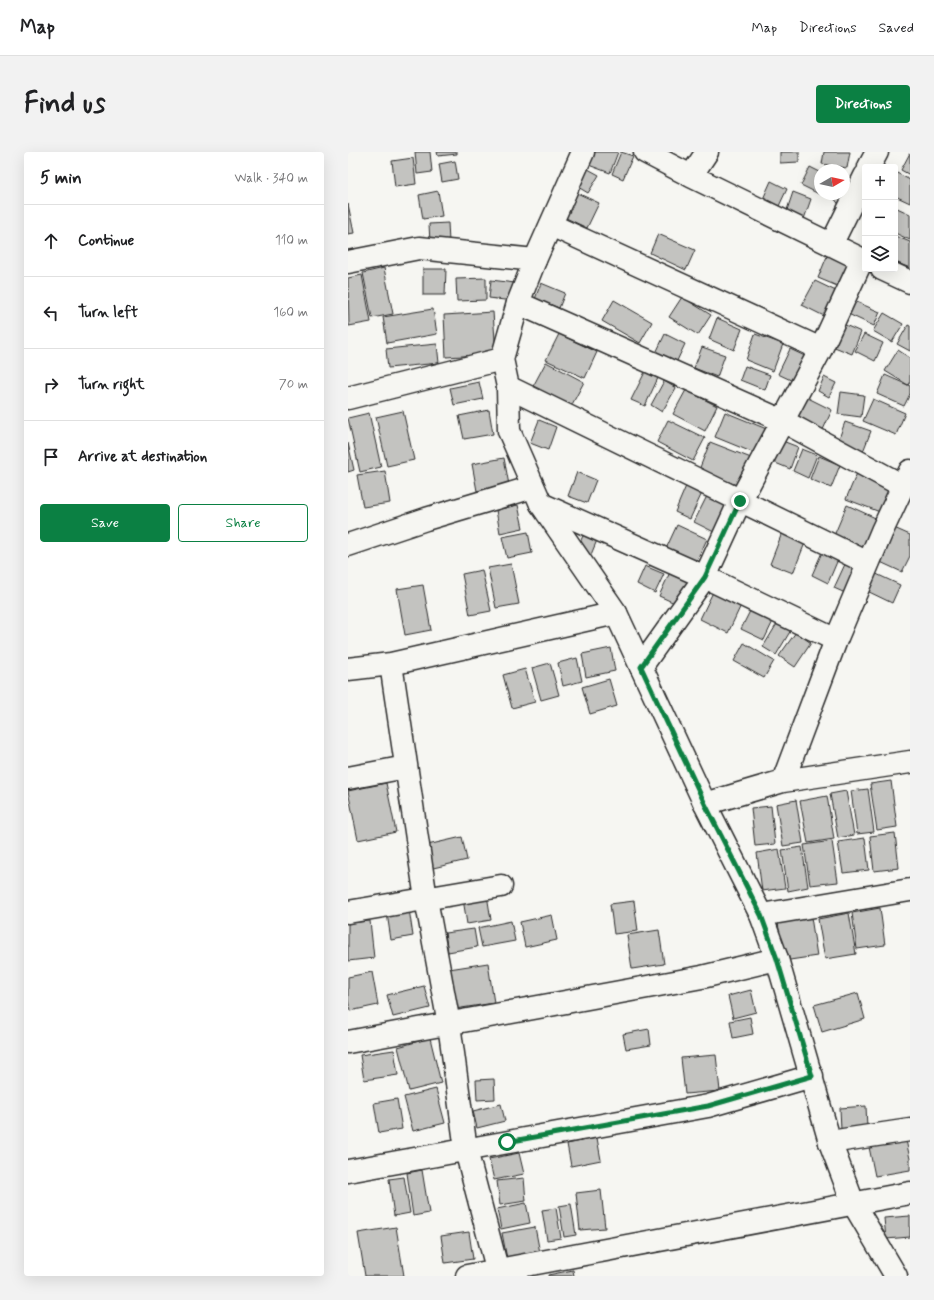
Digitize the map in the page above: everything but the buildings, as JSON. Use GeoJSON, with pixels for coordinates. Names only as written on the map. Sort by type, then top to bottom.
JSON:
{"type":"FeatureCollection","features":[{"type":"Feature","properties":{"kind":"street"},"geometry":{"type":"LineString","coordinates":[[583,152],[535,260],[518,303],[502,359],[508,387],[509,431],[537,495],[616,613],[705,804],[761,915],[777,959],[830,1142],[853,1202],[896,1276]]}},
{"type":"Feature","properties":{"kind":"street"},"geometry":{"type":"LineString","coordinates":[[645,152],[862,260]]}},
{"type":"Feature","properties":{"kind":"street"},"geometry":{"type":"LineString","coordinates":[[691,176],[707,152]]}},
{"type":"Feature","properties":{"kind":"street"},"geometry":{"type":"LineString","coordinates":[[871,164],[877,152]]}},
{"type":"Feature","properties":{"kind":"street"},"geometry":{"type":"LineString","coordinates":[[831,245],[862,182]]}},
{"type":"Feature","properties":{"kind":"street"},"geometry":{"type":"LineString","coordinates":[[551,225],[821,349]]}},
{"type":"Feature","properties":{"kind":"street"},"geometry":{"type":"LineString","coordinates":[[348,262],[419,248],[535,260]]}},
{"type":"Feature","properties":{"kind":"street"},"geometry":{"type":"LineString","coordinates":[[641,667],[705,577],[740,501],[821,349],[862,262]]}},
{"type":"Feature","properties":{"kind":"street"},"geometry":{"type":"LineString","coordinates":[[888,272],[910,282]]}},
{"type":"Feature","properties":{"kind":"street"},"geometry":{"type":"LineString","coordinates":[[518,303],[907,478],[868,563],[836,640],[783,781]]}},
{"type":"Feature","properties":{"kind":"street"},"geometry":{"type":"LineString","coordinates":[[348,398],[502,359]]}},
{"type":"Feature","properties":{"kind":"street"},"geometry":{"type":"LineString","coordinates":[[508,387],[868,563]]}},
{"type":"Feature","properties":{"kind":"street"},"geometry":{"type":"LineString","coordinates":[[348,545],[426,519],[537,495],[836,640]]}},
{"type":"Feature","properties":{"kind":"street"},"geometry":{"type":"LineString","coordinates":[[348,669],[391,664],[616,613]]}},
{"type":"Feature","properties":{"kind":"street"},"geometry":{"type":"LineString","coordinates":[[391,664],[426,899],[449,1024],[466,1150],[498,1273]]}},
{"type":"Feature","properties":{"kind":"street"},"geometry":{"type":"LineString","coordinates":[[705,804],[783,781],[910,762]]}},
{"type":"Feature","properties":{"kind":"street"},"geometry":{"type":"LineString","coordinates":[[348,778],[406,767]]}},
{"type":"Feature","properties":{"kind":"street"},"geometry":{"type":"LineString","coordinates":[[348,912],[501,886]]}},
{"type":"Feature","properties":{"kind":"street"},"geometry":{"type":"LineString","coordinates":[[761,915],[910,890]]}},
{"type":"Feature","properties":{"kind":"street"},"geometry":{"type":"LineString","coordinates":[[348,1042],[702,977],[777,959]]}},
{"type":"Feature","properties":{"kind":"street"},"geometry":{"type":"LineString","coordinates":[[348,1171],[708,1106],[812,1076]]}},
{"type":"Feature","properties":{"kind":"street"},"geometry":{"type":"LineString","coordinates":[[830,1142],[910,1130]]}},
{"type":"Feature","properties":{"kind":"street"},"geometry":{"type":"LineString","coordinates":[[467,1276],[498,1273],[910,1192]]}},
{"type":"Feature","properties":{"kind":"route"},"geometry":{"type":"LineString","coordinates":[[507,1142],[708,1106],[812,1076],[777,959],[761,915],[705,804],[641,667],[705,577],[740,501]]}}]}
